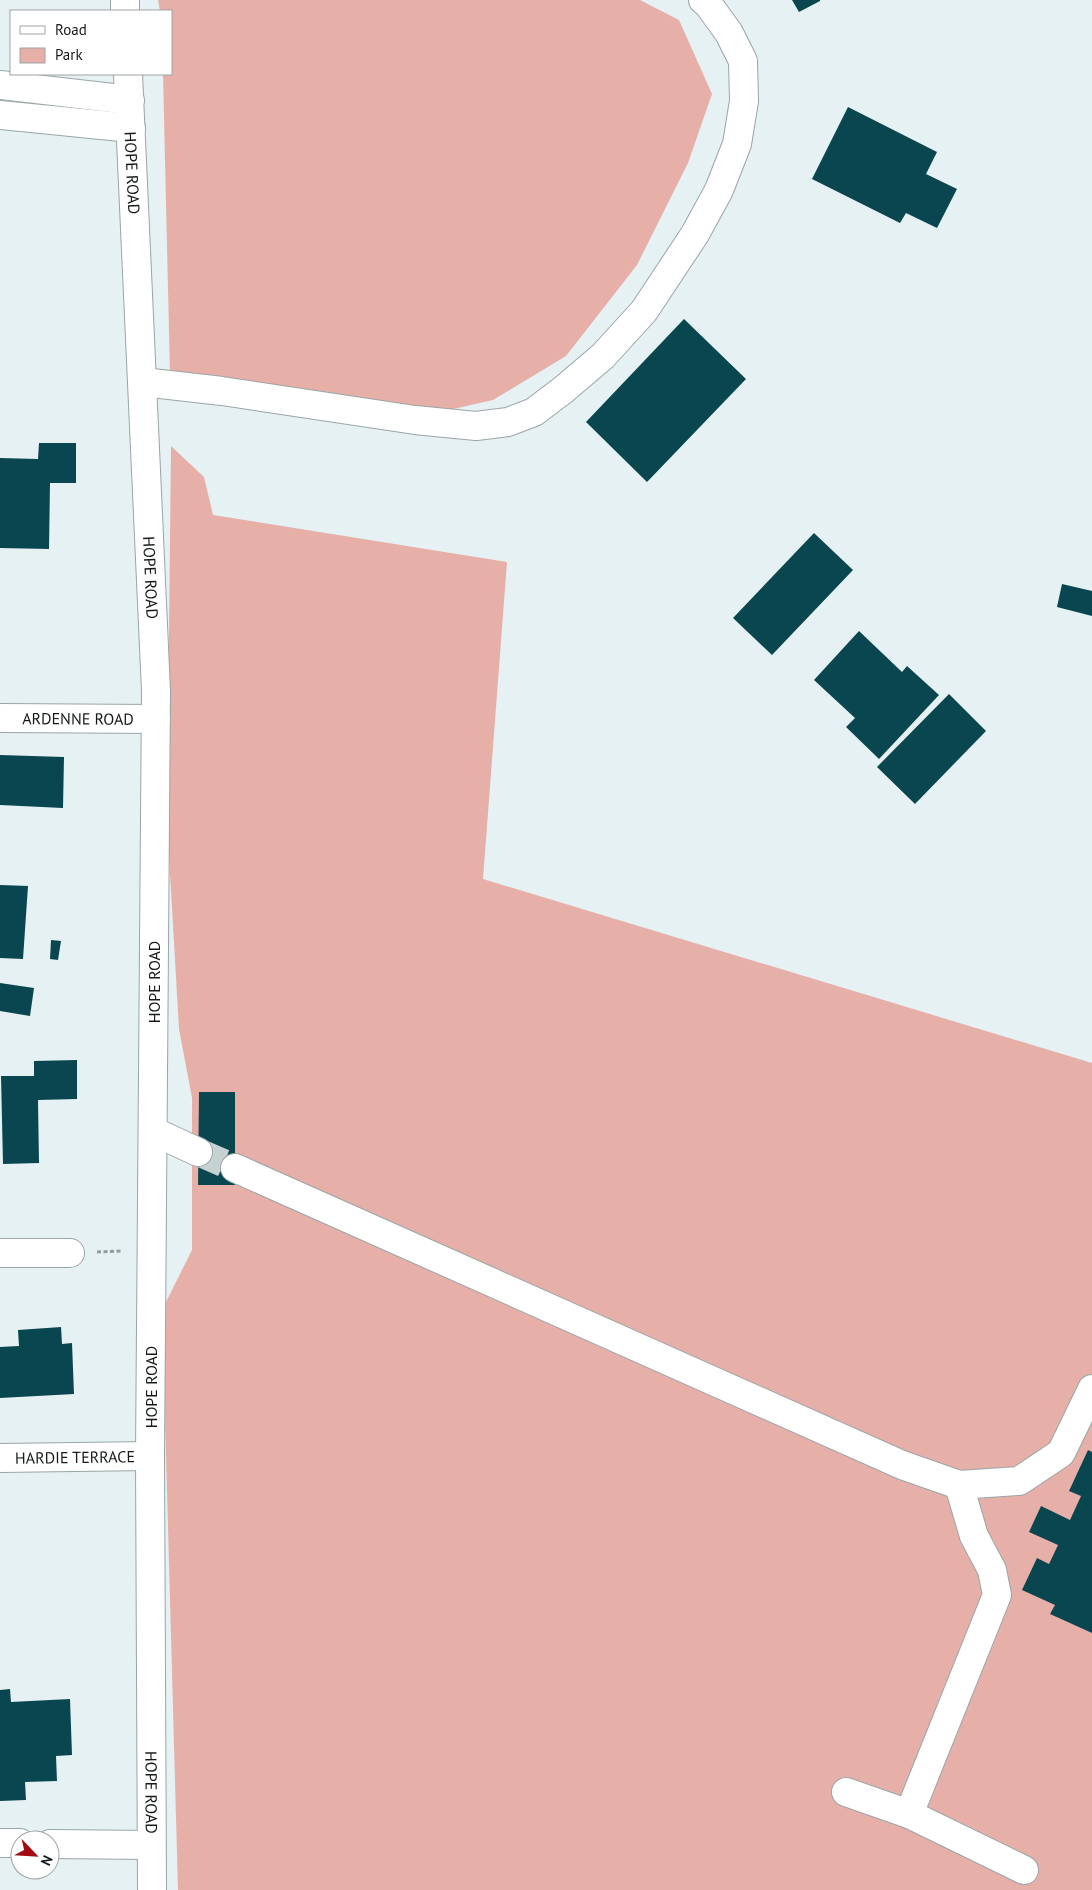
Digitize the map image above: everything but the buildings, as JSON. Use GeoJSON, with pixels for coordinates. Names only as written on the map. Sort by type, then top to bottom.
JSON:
{"type":"FeatureCollection","features":[{"type":"Feature","properties":{"kind":"main road"},"geometry":{"type":"LineString","coordinates":[[143,382],[222,391],[415,420],[476,426],[508,422],[534,412],[604,356],[644,311],[695,234],[719,190],[737,144],[744,100],[743,60],[729,34],[708,4],[703,0]]}},
{"type":"Feature","properties":{"kind":"main road","name":"HOPE ROAD"},"geometry":{"type":"LineString","coordinates":[[128,75],[143,382],[156,719],[150,1456],[152,1890]]}},
{"type":"Feature","properties":{"kind":"main road"},"geometry":{"type":"LineString","coordinates":[[0,85],[130,100]]}},
{"type":"Feature","properties":{"kind":"main road"},"geometry":{"type":"LineString","coordinates":[[0,115],[131,128]]}},
{"type":"Feature","properties":{"kind":"main road","name":"ARDENNE ROAD"},"geometry":{"type":"LineString","coordinates":[[0,718],[156,719]]}},
{"type":"Feature","properties":{"kind":"main road"},"geometry":{"type":"LineString","coordinates":[[153,1131],[198,1152]]}},
{"type":"Feature","properties":{"kind":"main road"},"geometry":{"type":"LineString","coordinates":[[235,1168],[893,1461],[959,1485],[1020,1481],[1061,1453],[1092,1389]]}},
{"type":"Feature","properties":{"kind":"main road"},"geometry":{"type":"LineString","coordinates":[[0,1253],[70,1253]]}},
{"type":"Feature","properties":{"kind":"main road","name":"HARDIE TERRACE"},"geometry":{"type":"LineString","coordinates":[[0,1458],[150,1456]]}},
{"type":"Feature","properties":{"kind":"main road"},"geometry":{"type":"LineString","coordinates":[[909,1814],[997,1595],[992,1570],[974,1536],[959,1485]]}},
{"type":"Feature","properties":{"kind":"main road"},"geometry":{"type":"LineString","coordinates":[[846,1792],[909,1814],[1024,1870]]}},
{"type":"Feature","properties":{"kind":"main road"},"geometry":{"type":"LineString","coordinates":[[60,1844],[151,1845]]}},
{"type":"Feature","properties":{"kind":"path"},"geometry":{"type":"LineString","coordinates":[[70,1253],[152,1250]]}},
{"type":"Feature","properties":{"kind":"green space"},"geometry":{"type":"Polygon","coordinates":[[[158,0],[640,0],[679,20],[712,94],[688,163],[637,265],[566,356],[493,400],[440,412],[170,374],[163,75],[172,75],[172,10],[160,10],[158,0]]]}},
{"type":"Feature","properties":{"kind":"green space"},"geometry":{"type":"Polygon","coordinates":[[[171,446],[204,477],[213,515],[507,562],[483,879],[1092,1063],[1092,1890],[178,1890],[162,1310],[192,1250],[192,1098],[179,1029],[167,822],[171,446]]]}},
{"type":"Feature","properties":{"kind":"tunnel"},"geometry":{"type":"LineString","coordinates":[[198,1152],[235,1168]]}}]}
